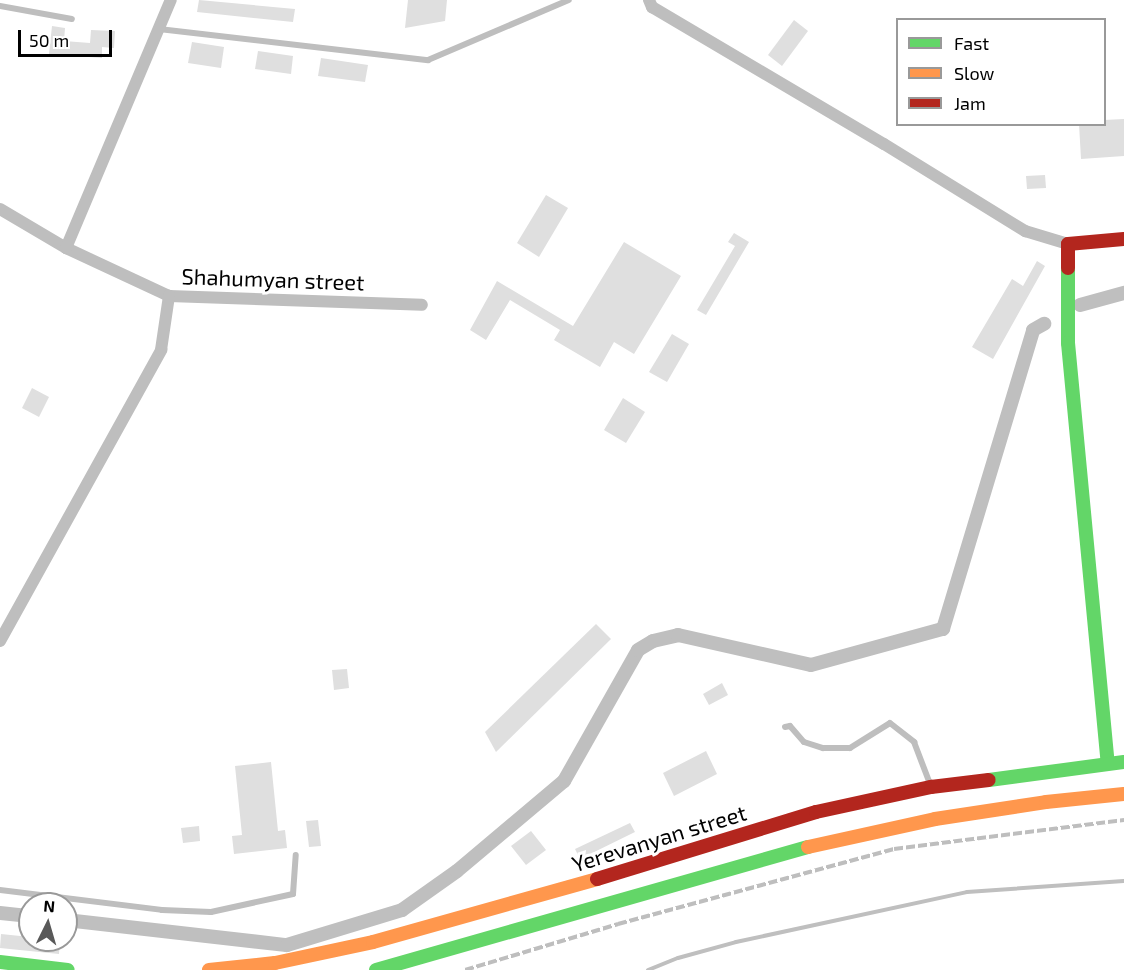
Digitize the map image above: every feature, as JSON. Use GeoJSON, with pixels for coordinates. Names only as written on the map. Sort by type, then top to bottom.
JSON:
{"type":"FeatureCollection","features":[{"type":"Feature","properties":{"kind":"main road"},"geometry":{"type":"LineString","coordinates":[[1108,763],[1068,343],[1068,244],[1124,239]]}},
{"type":"Feature","properties":{"kind":"main road","name":"Yerevanyan street"},"geometry":{"type":"LineString","coordinates":[[209,970],[275,963],[373,942],[530,900],[816,812],[931,787],[1124,762]]}},
{"type":"Feature","properties":{"kind":"main road"},"geometry":{"type":"LineString","coordinates":[[376,970],[823,843],[935,819],[1046,802],[1124,794]]}},
{"type":"Feature","properties":{"kind":"main road"},"geometry":{"type":"LineString","coordinates":[[0,962],[68,970]]}},
{"type":"Feature","properties":{"kind":"street"},"geometry":{"type":"LineString","coordinates":[[66,248],[171,0]]}},
{"type":"Feature","properties":{"kind":"street"},"geometry":{"type":"LineString","coordinates":[[649,0],[652,6],[1025,231],[1068,244]]}},
{"type":"Feature","properties":{"kind":"street","name":"Shahumyan street"},"geometry":{"type":"LineString","coordinates":[[0,209],[66,248],[169,296],[422,305]]}},
{"type":"Feature","properties":{"kind":"street"},"geometry":{"type":"LineString","coordinates":[[0,641],[161,350],[169,296]]}},
{"type":"Feature","properties":{"kind":"lane"},"geometry":{"type":"LineString","coordinates":[[159,29],[428,60],[569,0]]}},
{"type":"Feature","properties":{"kind":"lane"},"geometry":{"type":"LineString","coordinates":[[0,6],[72,20]]}},
{"type":"Feature","properties":{"kind":"lane"},"geometry":{"type":"LineString","coordinates":[[785,727],[790,726],[804,742],[823,748],[850,748],[890,723],[914,742],[931,787]]}},
{"type":"Feature","properties":{"kind":"lane"},"geometry":{"type":"LineString","coordinates":[[0,890],[162,910],[211,912],[294,894],[296,855]]}},
{"type":"Feature","properties":{"kind":"building"},"geometry":{"type":"Polygon","coordinates":[[[199,0],[295,9],[293,22],[197,12],[199,0]]]}},
{"type":"Feature","properties":{"kind":"building"},"geometry":{"type":"Polygon","coordinates":[[[408,0],[447,0],[445,21],[405,28],[408,0]]]}},
{"type":"Feature","properties":{"kind":"building"},"geometry":{"type":"Polygon","coordinates":[[[794,20],[808,31],[782,66],[768,55],[794,20]]]}},
{"type":"Feature","properties":{"kind":"building"},"geometry":{"type":"Polygon","coordinates":[[[52,26],[65,28],[64,41],[90,43],[91,30],[115,31],[114,48],[102,47],[102,58],[49,54],[52,26]]]}},
{"type":"Feature","properties":{"kind":"building"},"geometry":{"type":"Polygon","coordinates":[[[192,42],[224,47],[221,68],[188,63],[192,42]]]}},
{"type":"Feature","properties":{"kind":"building"},"geometry":{"type":"Polygon","coordinates":[[[258,51],[293,56],[291,74],[255,69],[258,51]]]}},
{"type":"Feature","properties":{"kind":"building"},"geometry":{"type":"Polygon","coordinates":[[[321,58],[368,65],[365,82],[318,76],[321,58]]]}},
{"type":"Feature","properties":{"kind":"building"},"geometry":{"type":"Polygon","coordinates":[[[1124,119],[1124,156],[1081,159],[1079,126],[1106,126],[1106,120],[1124,119]]]}},
{"type":"Feature","properties":{"kind":"building"},"geometry":{"type":"Polygon","coordinates":[[[1045,175],[1046,188],[1027,189],[1026,176],[1045,175]]]}},
{"type":"Feature","properties":{"kind":"building"},"geometry":{"type":"Polygon","coordinates":[[[546,195],[568,208],[539,257],[517,243],[546,195]]]}},
{"type":"Feature","properties":{"kind":"building"},"geometry":{"type":"Polygon","coordinates":[[[734,233],[749,242],[706,315],[697,310],[735,246],[728,242],[734,233]]]}},
{"type":"Feature","properties":{"kind":"building"},"geometry":{"type":"Polygon","coordinates":[[[624,242],[681,276],[634,354],[614,342],[600,367],[554,340],[560,330],[510,300],[486,340],[470,330],[497,281],[573,326],[624,242]]]}},
{"type":"Feature","properties":{"kind":"building"},"geometry":{"type":"Polygon","coordinates":[[[1037,261],[1045,266],[993,359],[972,347],[1012,279],[1023,286],[1037,261]]]}},
{"type":"Feature","properties":{"kind":"building"},"geometry":{"type":"Polygon","coordinates":[[[672,334],[689,344],[667,382],[649,372],[672,334]]]}},
{"type":"Feature","properties":{"kind":"building"},"geometry":{"type":"Polygon","coordinates":[[[32,388],[49,397],[39,417],[22,408],[32,388]]]}},
{"type":"Feature","properties":{"kind":"building"},"geometry":{"type":"Polygon","coordinates":[[[623,398],[645,412],[626,443],[604,430],[623,398]]]}},
{"type":"Feature","properties":{"kind":"building"},"geometry":{"type":"Polygon","coordinates":[[[596,624],[611,639],[496,752],[485,732],[596,624]]]}},
{"type":"Feature","properties":{"kind":"building"},"geometry":{"type":"Polygon","coordinates":[[[347,669],[349,688],[334,690],[332,670],[347,669]]]}},
{"type":"Feature","properties":{"kind":"building"},"geometry":{"type":"Polygon","coordinates":[[[722,683],[728,695],[709,705],[703,694],[722,683]]]}},
{"type":"Feature","properties":{"kind":"building"},"geometry":{"type":"Polygon","coordinates":[[[706,751],[717,774],[674,796],[663,773],[706,751]]]}},
{"type":"Feature","properties":{"kind":"building"},"geometry":{"type":"Polygon","coordinates":[[[271,762],[278,831],[285,830],[287,848],[234,854],[232,836],[242,835],[235,766],[271,762]]]}},
{"type":"Feature","properties":{"kind":"building"},"geometry":{"type":"Polygon","coordinates":[[[318,820],[321,846],[309,847],[306,821],[318,820]]]}},
{"type":"Feature","properties":{"kind":"building"},"geometry":{"type":"Polygon","coordinates":[[[630,823],[635,832],[580,859],[575,849],[630,823]]]}},
{"type":"Feature","properties":{"kind":"building"},"geometry":{"type":"Polygon","coordinates":[[[199,826],[200,841],[183,843],[181,828],[199,826]]]}},
{"type":"Feature","properties":{"kind":"building"},"geometry":{"type":"Polygon","coordinates":[[[531,831],[546,850],[526,865],[511,846],[531,831]]]}},
{"type":"Feature","properties":{"kind":"building"},"geometry":{"type":"Polygon","coordinates":[[[1,934],[18,936],[18,950],[0,948],[1,934]]]}},
{"type":"Feature","properties":{"kind":"waterway"},"geometry":{"type":"LineString","coordinates":[[1080,305],[1124,293]]}},
{"type":"Feature","properties":{"kind":"waterway"},"geometry":{"type":"LineString","coordinates":[[78,921],[287,945],[402,910],[457,871],[564,781],[638,650],[653,641],[678,635],[811,665],[943,629],[1033,330],[1044,324]]}},
{"type":"Feature","properties":{"kind":"waterway"},"geometry":{"type":"LineString","coordinates":[[648,970],[678,958],[736,942],[967,892],[1124,881]]}},
{"type":"Feature","properties":{"kind":"waterway"},"geometry":{"type":"LineString","coordinates":[[0,913],[18,915]]}},
{"type":"Feature","properties":{"kind":"railway"},"geometry":{"type":"LineString","coordinates":[[465,970],[618,924],[894,849],[1124,820]]}},
{"type":"Feature","properties":{"kind":"traffic: fast"},"geometry":{"type":"LineString","coordinates":[[1068,268],[1068,343],[1108,763]]}},
{"type":"Feature","properties":{"kind":"traffic: fast"},"geometry":{"type":"LineString","coordinates":[[989,780],[1124,762]]}},
{"type":"Feature","properties":{"kind":"traffic: fast"},"geometry":{"type":"LineString","coordinates":[[376,970],[808,847]]}},
{"type":"Feature","properties":{"kind":"traffic: fast"},"geometry":{"type":"LineString","coordinates":[[0,962],[68,970]]}},
{"type":"Feature","properties":{"kind":"traffic: slow"},"geometry":{"type":"LineString","coordinates":[[808,847],[935,819],[1046,802],[1124,794]]}},
{"type":"Feature","properties":{"kind":"traffic: slow"},"geometry":{"type":"LineString","coordinates":[[209,970],[275,963],[373,942],[597,879]]}},
{"type":"Feature","properties":{"kind":"traffic: jam"},"geometry":{"type":"LineString","coordinates":[[1068,268],[1068,244],[1124,239]]}},
{"type":"Feature","properties":{"kind":"traffic: jam"},"geometry":{"type":"LineString","coordinates":[[597,879],[816,812],[931,787],[989,780]]}}]}
